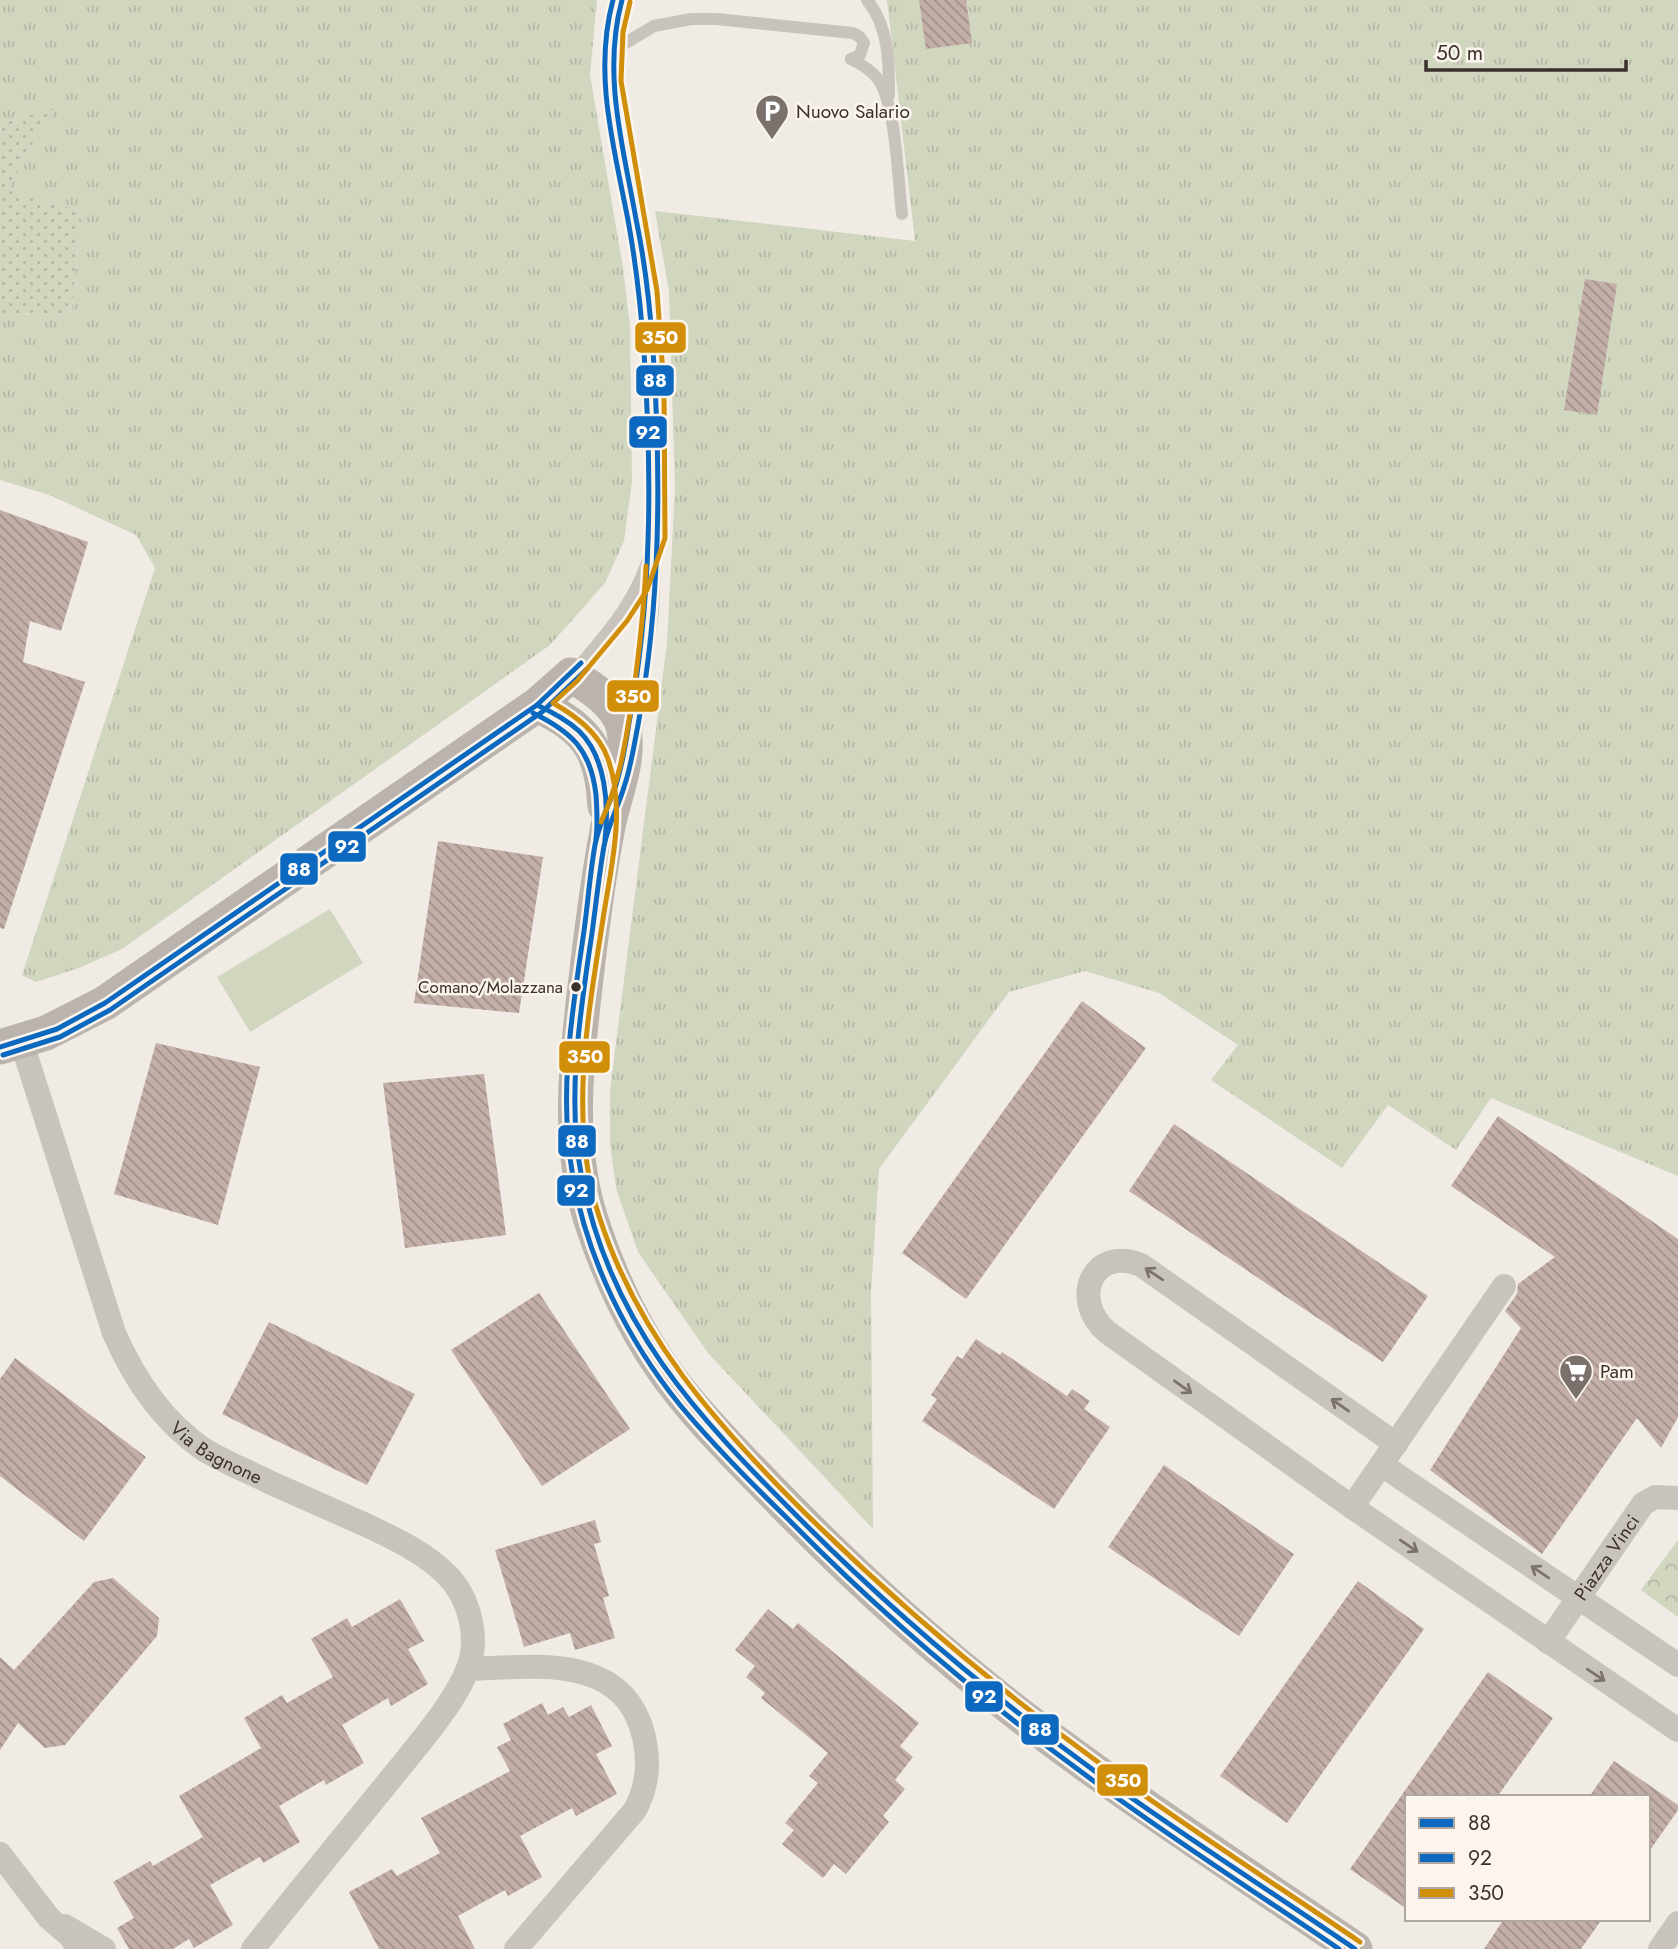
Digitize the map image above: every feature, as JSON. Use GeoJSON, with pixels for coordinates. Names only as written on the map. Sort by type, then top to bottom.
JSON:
{"type":"FeatureCollection","features":[{"type":"Feature","properties":{"kind":"street"},"geometry":{"type":"LineString","coordinates":[[7,1037],[46,1033],[78,1017],[154,970],[537,705],[572,675],[613,707],[624,729],[625,739],[622,765],[607,830],[579,1045],[575,1104],[578,1158],[590,1217],[611,1273],[658,1360],[694,1408],[802,1523],[950,1658],[1100,1775],[1354,1949]]}},
{"type":"Feature","properties":{"kind":"street"},"geometry":{"type":"LineString","coordinates":[[537,705],[569,723],[585,738],[597,756],[604,782],[607,830]]}},
{"type":"Feature","properties":{"kind":"street","name":"Via Bagnone"},"geometry":{"type":"LineString","coordinates":[[7,1037],[52,1142],[114,1333],[129,1366],[157,1407],[188,1437],[222,1460],[386,1534],[428,1559],[448,1576],[465,1604],[473,1632],[468,1669],[456,1691],[415,1749],[253,1949]]}},
{"type":"Feature","properties":{"kind":"street"},"geometry":{"type":"LineString","coordinates":[[1396,1444],[1141,1265],[1124,1260],[1114,1261],[1105,1264],[1094,1276],[1088,1302],[1090,1311],[1100,1326],[1352,1507],[1678,1730]]}},
{"type":"Feature","properties":{"kind":"street"},"geometry":{"type":"LineString","coordinates":[[1352,1507],[1504,1286]]}},
{"type":"Feature","properties":{"kind":"street"},"geometry":{"type":"LineString","coordinates":[[1382,1465],[1678,1665]]}},
{"type":"Feature","properties":{"kind":"street","name":"Piazza Vinci"},"geometry":{"type":"LineString","coordinates":[[1548,1642],[1643,1504],[1655,1497],[1678,1498]]}},
{"type":"Feature","properties":{"kind":"street"},"geometry":{"type":"LineString","coordinates":[[468,1669],[542,1668],[594,1675],[613,1686],[628,1702],[639,1722],[645,1745],[647,1775],[642,1797],[635,1810],[516,1949]]}},
{"type":"Feature","properties":{"kind":"street"},"geometry":{"type":"LineString","coordinates":[[0,1854],[49,1918],[70,1936],[79,1949]]}},
{"type":"Feature","properties":{"kind":"street"},"geometry":{"type":"LineString","coordinates":[[49,1918],[60,1949]]}},
{"type":"Feature","properties":{"kind":"street"},"geometry":{"type":"LineString","coordinates":[[49,1918],[104,1949]]}},
{"type":"Feature","properties":{"kind":"street"},"geometry":{"type":"LineString","coordinates":[[1661,1949],[1678,1923]]}},
{"type":"Feature","properties":{"kind":"lane"},"geometry":{"type":"LineString","coordinates":[[607,830],[622,795],[637,727],[653,612],[656,537],[655,388],[648,292],[641,239],[615,111],[611,51],[622,0]]}},
{"type":"Feature","properties":{"kind":"lane"},"geometry":{"type":"LineString","coordinates":[[867,0],[876,12],[884,33],[889,109],[902,214]]}},
{"type":"Feature","properties":{"kind":"lane"},"geometry":{"type":"LineString","coordinates":[[611,51],[654,26],[691,19],[716,19],[853,33],[860,37],[863,43],[860,55],[851,59],[876,76],[889,109]]}},
{"type":"Feature","properties":{"kind":"lane"},"geometry":{"type":"LineString","coordinates":[[572,675],[611,629],[639,586],[656,537]]}},
{"type":"Feature","properties":{"kind":"green space"},"geometry":{"type":"Polygon","coordinates":[[[0,0],[597,0],[590,75],[623,268],[630,326],[632,482],[624,541],[605,583],[550,645],[122,949],[79,968],[36,982],[22,975],[155,568],[136,535],[52,496],[0,480],[0,320],[16,313],[71,315],[82,212],[8,190],[22,160],[55,109],[5,122],[0,131],[0,0]]]}},
{"type":"Feature","properties":{"kind":"green space"},"geometry":{"type":"Polygon","coordinates":[[[887,0],[1678,0],[1678,1176],[1491,1098],[1456,1150],[1388,1105],[1342,1168],[1211,1080],[1238,1045],[1159,993],[1085,971],[1009,992],[879,1169],[871,1292],[873,1529],[708,1353],[638,1252],[616,1188],[610,1144],[610,1090],[667,643],[675,488],[669,291],[655,211],[915,241],[887,0]]]}},
{"type":"Feature","properties":{"kind":"green space"},"geometry":{"type":"Polygon","coordinates":[[[56,108],[22,160],[9,190],[82,212],[71,315],[16,313],[0,320],[0,131],[5,122],[56,108]]]}},
{"type":"Feature","properties":{"kind":"green space"},"geometry":{"type":"Polygon","coordinates":[[[330,909],[363,963],[250,1032],[217,977],[330,909]]]}},
{"type":"Feature","properties":{"kind":"green space"},"geometry":{"type":"Polygon","coordinates":[[[1678,1540],[1678,1617],[1641,1590],[1678,1540]]]}},
{"type":"Feature","properties":{"kind":"building"},"geometry":{"type":"Polygon","coordinates":[[[919,0],[966,0],[972,43],[926,49],[919,0]]]}},
{"type":"Feature","properties":{"kind":"building"},"geometry":{"type":"Polygon","coordinates":[[[1585,279],[1617,284],[1597,415],[1564,410],[1585,279]]]}},
{"type":"Feature","properties":{"kind":"building"},"geometry":{"type":"Polygon","coordinates":[[[0,510],[88,542],[61,631],[30,621],[23,662],[85,682],[4,929],[0,928],[0,510]]]}},
{"type":"Feature","properties":{"kind":"building"},"geometry":{"type":"Polygon","coordinates":[[[438,841],[543,857],[519,1013],[414,1003],[438,841]]]}},
{"type":"Feature","properties":{"kind":"building"},"geometry":{"type":"Polygon","coordinates":[[[1082,1001],[1146,1048],[966,1299],[902,1253],[1082,1001]]]}},
{"type":"Feature","properties":{"kind":"building"},"geometry":{"type":"Polygon","coordinates":[[[156,1043],[260,1067],[218,1225],[114,1194],[156,1043]]]}},
{"type":"Feature","properties":{"kind":"building"},"geometry":{"type":"Polygon","coordinates":[[[484,1074],[506,1235],[405,1248],[383,1083],[484,1074]]]}},
{"type":"Feature","properties":{"kind":"building"},"geometry":{"type":"Polygon","coordinates":[[[1498,1116],[1678,1239],[1678,1417],[1661,1448],[1637,1418],[1542,1554],[1430,1470],[1521,1328],[1505,1311],[1517,1294],[1518,1284],[1555,1257],[1451,1186],[1498,1116]]]}},
{"type":"Feature","properties":{"kind":"building"},"geometry":{"type":"Polygon","coordinates":[[[1174,1124],[1428,1296],[1383,1362],[1129,1191],[1174,1124]]]}},
{"type":"Feature","properties":{"kind":"building"},"geometry":{"type":"Polygon","coordinates":[[[539,1293],[630,1429],[542,1486],[451,1350],[539,1293]]]}},
{"type":"Feature","properties":{"kind":"building"},"geometry":{"type":"Polygon","coordinates":[[[269,1322],[415,1394],[367,1485],[222,1414],[269,1322]]]}},
{"type":"Feature","properties":{"kind":"building"},"geometry":{"type":"Polygon","coordinates":[[[976,1339],[1000,1355],[1002,1352],[1067,1396],[1072,1389],[1090,1401],[1084,1409],[1110,1427],[1054,1509],[922,1421],[937,1399],[931,1395],[957,1356],[962,1359],[976,1339]]]}},
{"type":"Feature","properties":{"kind":"building"},"geometry":{"type":"Polygon","coordinates":[[[15,1358],[146,1457],[84,1541],[0,1476],[0,1379],[15,1358]]]}},
{"type":"Feature","properties":{"kind":"building"},"geometry":{"type":"Polygon","coordinates":[[[1164,1465],[1294,1554],[1239,1636],[1108,1547],[1164,1465]]]}},
{"type":"Feature","properties":{"kind":"building"},"geometry":{"type":"Polygon","coordinates":[[[595,1520],[601,1542],[594,1544],[609,1596],[603,1598],[615,1638],[575,1650],[570,1633],[524,1647],[495,1550],[595,1520]]]}},
{"type":"Feature","properties":{"kind":"building"},"geometry":{"type":"Polygon","coordinates":[[[113,1578],[159,1618],[157,1636],[65,1745],[45,1748],[18,1723],[0,1750],[0,1657],[14,1670],[94,1582],[113,1578]]]}},
{"type":"Feature","properties":{"kind":"building"},"geometry":{"type":"Polygon","coordinates":[[[1358,1581],[1424,1629],[1287,1823],[1220,1776],[1358,1581]]]}},
{"type":"Feature","properties":{"kind":"building"},"geometry":{"type":"Polygon","coordinates":[[[400,1599],[424,1641],[408,1649],[428,1684],[391,1706],[388,1698],[342,1725],[364,1763],[326,1785],[324,1780],[279,1806],[300,1842],[263,1863],[260,1857],[210,1885],[233,1925],[194,1948],[189,1939],[173,1949],[129,1949],[117,1928],[134,1918],[113,1882],[150,1861],[153,1866],[203,1837],[179,1796],[261,1748],[244,1718],[282,1695],[287,1703],[333,1677],[311,1639],[347,1618],[352,1627],[400,1599]]]}},
{"type":"Feature","properties":{"kind":"building"},"geometry":{"type":"Polygon","coordinates":[[[768,1609],[793,1629],[798,1623],[919,1723],[900,1746],[913,1757],[895,1780],[905,1789],[883,1816],[889,1822],[846,1874],[834,1864],[823,1878],[782,1844],[794,1830],[785,1823],[818,1783],[809,1776],[828,1753],[761,1698],[765,1693],[746,1677],[755,1666],[735,1650],[768,1609]]]}},
{"type":"Feature","properties":{"kind":"building"},"geometry":{"type":"Polygon","coordinates":[[[1488,1672],[1553,1718],[1498,1795],[1405,1795],[1405,1908],[1350,1869],[1488,1672]]]}},
{"type":"Feature","properties":{"kind":"building"},"geometry":{"type":"Polygon","coordinates":[[[542,1703],[548,1715],[563,1707],[569,1717],[591,1705],[612,1746],[596,1754],[617,1794],[576,1816],[572,1808],[520,1836],[542,1877],[508,1896],[505,1890],[458,1916],[475,1949],[379,1949],[349,1892],[392,1869],[397,1876],[440,1853],[421,1818],[510,1771],[497,1747],[511,1740],[503,1724],[542,1703]]]}},
{"type":"Feature","properties":{"kind":"building"},"geometry":{"type":"Polygon","coordinates":[[[1614,1761],[1678,1805],[1678,1810],[1650,1850],[1650,1795],[1590,1795],[1614,1761]]]}},
{"type":"Feature","properties":{"kind":"building"},"geometry":{"type":"Polygon","coordinates":[[[1503,1921],[1601,1921],[1581,1949],[1484,1949],[1503,1921]]]}},
{"type":"Feature","properties":{"kind":"transit line","name":"92"},"geometry":{"type":"LineString","coordinates":[[613,0],[607,28],[605,83],[640,302],[647,398],[649,491],[646,584],[637,677],[620,770],[595,845],[568,1054],[567,1115],[573,1177],[579,1208],[599,1268],[643,1354],[680,1405],[747,1479],[868,1597],[992,1704],[1079,1770],[1339,1949]]}},
{"type":"Feature","properties":{"kind":"transit line","name":"88"},"geometry":{"type":"LineString","coordinates":[[622,0],[616,28],[614,83],[647,284],[656,397],[657,538],[646,679],[629,772],[604,846],[576,1056],[577,1148],[595,1231],[614,1279],[636,1323],[663,1365],[726,1442],[836,1555],[956,1662],[1082,1762],[1154,1814],[1355,1949]]}},
{"type":"Feature","properties":{"kind":"transit line","name":"350"},"geometry":{"type":"LineString","coordinates":[[630,2],[623,32],[621,81],[657,291],[664,388],[665,538],[647,590],[627,621],[577,681],[553,703],[578,720],[599,741],[608,759],[616,798],[613,859],[587,1030],[583,1105],[584,1143],[590,1180],[599,1216],[615,1260],[658,1340],[711,1412],[804,1512],[876,1580],[950,1646],[1106,1768],[1360,1942]]}},
{"type":"Feature","properties":{"kind":"transit line","name":"350"},"geometry":{"type":"LineString","coordinates":[[601,822],[618,776],[628,728],[646,566]]}},
{"type":"Feature","properties":{"kind":"transit line","name":"88"},"geometry":{"type":"LineString","coordinates":[[0,1047],[57,1029],[105,1003],[537,705],[581,663]]}},
{"type":"Feature","properties":{"kind":"transit line","name":"92"},"geometry":{"type":"LineString","coordinates":[[3,1055],[60,1037],[110,1010],[542,712],[587,669]]}},
{"type":"Feature","properties":{"kind":"transit line","name":"88"},"geometry":{"type":"LineString","coordinates":[[537,705],[559,716],[579,731],[595,754],[606,797],[605,840]]}},
{"type":"Feature","properties":{"kind":"transit line","name":"92"},"geometry":{"type":"LineString","coordinates":[[533,713],[569,735],[584,754],[590,766],[596,795],[596,839]]}},
{"type":"Feature","properties":{"kind":"place","name":"Nuovo Salario"},"geometry":{"type":"Point","coordinates":[772,141]}},
{"type":"Feature","properties":{"kind":"place","name":"Comano/Molazzana"},"geometry":{"type":"Point","coordinates":[576,987]}},
{"type":"Feature","properties":{"kind":"place","name":"Pam"},"geometry":{"type":"Point","coordinates":[1576,1401]}}]}
